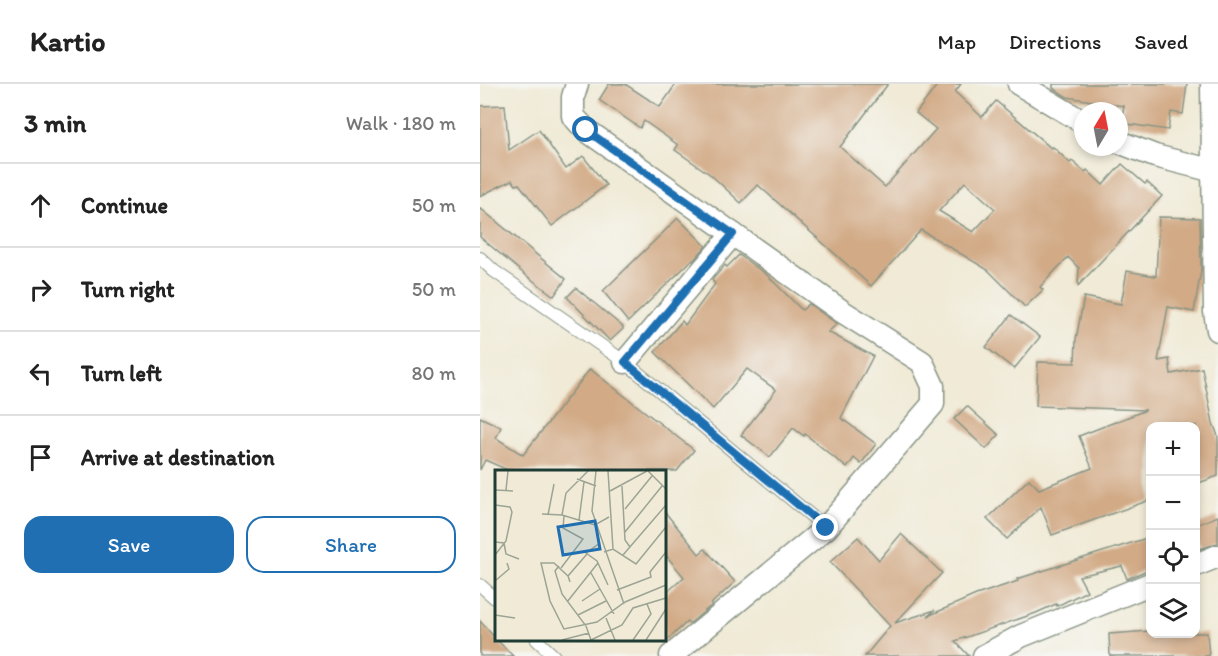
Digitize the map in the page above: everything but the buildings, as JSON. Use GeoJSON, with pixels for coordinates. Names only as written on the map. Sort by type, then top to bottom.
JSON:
{"type":"FeatureCollection","features":[{"type":"Feature","properties":{"kind":"street"},"geometry":{"type":"LineString","coordinates":[[577,84],[573,97],[573,116],[586,130],[843,312],[922,362],[933,386],[933,404],[826,528],[671,656]]}},
{"type":"Feature","properties":{"kind":"street"},"geometry":{"type":"LineString","coordinates":[[1018,84],[1074,117]]}},
{"type":"Feature","properties":{"kind":"street"},"geometry":{"type":"LineString","coordinates":[[1212,84],[1216,170],[1215,312],[1218,330]]}},
{"type":"Feature","properties":{"kind":"street"},"geometry":{"type":"LineString","coordinates":[[1128,146],[1155,156],[1216,170]]}},
{"type":"Feature","properties":{"kind":"street"},"geometry":{"type":"LineString","coordinates":[[625,362],[733,234]]}},
{"type":"Feature","properties":{"kind":"street"},"geometry":{"type":"LineString","coordinates":[[1200,563],[1218,556]]}},
{"type":"Feature","properties":{"kind":"street"},"geometry":{"type":"LineString","coordinates":[[984,656],[1021,636],[1146,586]]}},
{"type":"Feature","properties":{"kind":"lane"},"geometry":{"type":"LineString","coordinates":[[480,258],[494,271],[625,362],[826,528]]}},
{"type":"Feature","properties":{"kind":"lane"},"geometry":{"type":"LineString","coordinates":[[480,585],[495,598]]}},
{"type":"Feature","properties":{"kind":"lane"},"geometry":{"type":"LineString","coordinates":[[539,641],[554,656]]}},
{"type":"Feature","properties":{"kind":"route"},"geometry":{"type":"LineString","coordinates":[[586,130],[733,234],[625,362],[826,528]]}}]}
